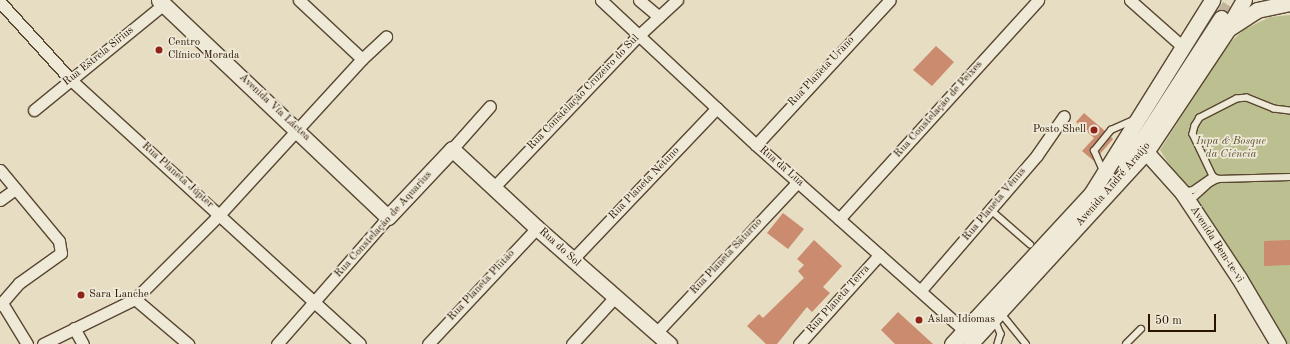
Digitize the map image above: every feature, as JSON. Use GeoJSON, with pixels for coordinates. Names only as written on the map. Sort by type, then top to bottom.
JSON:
{"type":"FeatureCollection","features":[{"type":"Feature","properties":{"kind":"main road","name":"Avenida André Araújo"},"geometry":{"type":"LineString","coordinates":[[967,337],[1034,248],[1091,194],[1204,16],[1212,0]]}},
{"type":"Feature","properties":{"kind":"main road"},"geometry":{"type":"LineString","coordinates":[[1204,16],[1220,0]]}},
{"type":"Feature","properties":{"kind":"main road"},"geometry":{"type":"LineString","coordinates":[[1091,194],[1111,177],[1146,134],[1224,24],[1244,0]]}},
{"type":"Feature","properties":{"kind":"main road","name":"Avenida Vía Láctea"},"geometry":{"type":"LineString","coordinates":[[161,2],[296,128],[388,217]]}},
{"type":"Feature","properties":{"kind":"main road","name":"Avenida André Araújo"},"geometry":{"type":"LineString","coordinates":[[952,344],[967,337],[998,316],[1146,152],[1224,24],[1257,10],[1290,3]]}},
{"type":"Feature","properties":{"kind":"main road","name":"Rua do Sol"},"geometry":{"type":"LineString","coordinates":[[452,149],[572,260],[668,344]]}},
{"type":"Feature","properties":{"kind":"main road","name":"Rua Constelação de Aquarius"},"geometry":{"type":"LineString","coordinates":[[388,217],[452,149]]}},
{"type":"Feature","properties":{"kind":"main road","name":"Avenida Bem-te-vi"},"geometry":{"type":"LineString","coordinates":[[1146,152],[1185,198],[1239,278],[1278,344]]}},
{"type":"Feature","properties":{"kind":"street"},"geometry":{"type":"LineString","coordinates":[[299,0],[362,59]]}},
{"type":"Feature","properties":{"kind":"street","name":"Rua da Lua"},"geometry":{"type":"LineString","coordinates":[[601,0],[756,145],[879,255],[921,290],[967,337]]}},
{"type":"Feature","properties":{"kind":"street"},"geometry":{"type":"LineString","coordinates":[[639,0],[659,17]]}},
{"type":"Feature","properties":{"kind":"street","name":"Rua Constelação Cruzeiro do Sul"},"geometry":{"type":"LineString","coordinates":[[494,187],[638,36],[677,0]]}},
{"type":"Feature","properties":{"kind":"street","name":"Rua Planeta Urano"},"geometry":{"type":"LineString","coordinates":[[756,145],[888,0]]}},
{"type":"Feature","properties":{"kind":"street","name":"Rua Constelação de Peixes"},"geometry":{"type":"LineString","coordinates":[[839,219],[1038,0]]}},
{"type":"Feature","properties":{"kind":"street"},"geometry":{"type":"LineString","coordinates":[[1130,0],[1183,47]]}},
{"type":"Feature","properties":{"kind":"street","name":"Rua Planeta Júpter"},"geometry":{"type":"LineString","coordinates":[[0,2],[71,80],[314,304],[360,344]]}},
{"type":"Feature","properties":{"kind":"street","name":"Rua Estrela Sirius"},"geometry":{"type":"LineString","coordinates":[[34,110],[161,2]]}},
{"type":"Feature","properties":{"kind":"street"},"geometry":{"type":"LineString","coordinates":[[43,344],[135,299],[219,215],[296,128],[362,59],[386,38]]}},
{"type":"Feature","properties":{"kind":"street","name":"Rua Constelação de Aquarius"},"geometry":{"type":"LineString","coordinates":[[452,149],[490,106]]}},
{"type":"Feature","properties":{"kind":"street","name":"Rua Planeta Netuno"},"geometry":{"type":"LineString","coordinates":[[572,260],[717,108]]}},
{"type":"Feature","properties":{"kind":"street","name":"Rua Planeta Vênus"},"geometry":{"type":"LineString","coordinates":[[921,290],[991,210],[1037,154],[1064,116]]}},
{"type":"Feature","properties":{"kind":"street"},"geometry":{"type":"LineString","coordinates":[[0,170],[59,241],[61,253],[57,258],[18,283],[8,292],[1,304],[28,344]]}},
{"type":"Feature","properties":{"kind":"street","name":"Rua Planeta Saturno"},"geometry":{"type":"LineString","coordinates":[[656,333],[798,182]]}},
{"type":"Feature","properties":{"kind":"street"},"geometry":{"type":"LineString","coordinates":[[0,200],[16,189]]}},
{"type":"Feature","properties":{"kind":"street","name":"Rua Constelação de Aquarius"},"geometry":{"type":"LineString","coordinates":[[277,344],[314,304],[388,217]]}},
{"type":"Feature","properties":{"kind":"street","name":"Rua Planeta Plutão"},"geometry":{"type":"LineString","coordinates":[[428,344],[537,228]]}},
{"type":"Feature","properties":{"kind":"street","name":"Rua Planeta Terra"},"geometry":{"type":"LineString","coordinates":[[799,344],[879,255]]}},
{"type":"Feature","properties":{"kind":"street"},"geometry":{"type":"LineString","coordinates":[[572,344],[615,297]]}},
{"type":"Feature","properties":{"kind":"street"},"geometry":{"type":"LineString","coordinates":[[135,299],[188,344]]}},
{"type":"Feature","properties":{"kind":"street"},"geometry":{"type":"LineString","coordinates":[[74,328],[84,344]]}},
{"type":"Feature","properties":{"kind":"lane"},"geometry":{"type":"LineString","coordinates":[[1215,177],[1193,134],[1195,126],[1200,118],[1237,99],[1247,98],[1274,109],[1290,111]]}},
{"type":"Feature","properties":{"kind":"lane"},"geometry":{"type":"LineString","coordinates":[[1104,174],[1094,151],[1111,130],[1139,118]]}},
{"type":"Feature","properties":{"kind":"lane"},"geometry":{"type":"LineString","coordinates":[[1185,198],[1210,183],[1215,177]]}},
{"type":"Feature","properties":{"kind":"lane"},"geometry":{"type":"LineString","coordinates":[[1185,198],[1193,190],[1215,177],[1290,177]]}},
{"type":"Feature","properties":{"kind":"lane"},"geometry":{"type":"LineString","coordinates":[[991,210],[1034,248]]}},
{"type":"Feature","properties":{"kind":"lane"},"geometry":{"type":"LineString","coordinates":[[998,316],[1001,334],[998,344]]}},
{"type":"Feature","properties":{"kind":"lane"},"geometry":{"type":"LineString","coordinates":[[998,316],[1026,344]]}},
{"type":"Feature","properties":{"kind":"lane"},"geometry":{"type":"LineString","coordinates":[[1126,344],[1141,329]]}},
{"type":"Feature","properties":{"kind":"green space","name":"Inpa & Bosque da Ciência"},"geometry":{"type":"Polygon","coordinates":[[[1290,15],[1290,344],[1284,344],[1160,150],[1225,48],[1243,30],[1270,17],[1290,15]]]}},
{"type":"Feature","properties":{"kind":"building"},"geometry":{"type":"Polygon","coordinates":[[[936,46],[954,62],[932,86],[913,70],[936,46]]]}},
{"type":"Feature","properties":{"kind":"building","name":"Posto Shell"},"geometry":{"type":"Polygon","coordinates":[[[1084,113],[1105,131],[1090,150],[1094,161],[1082,151],[1094,138],[1076,122],[1084,113]]]}},
{"type":"Feature","properties":{"kind":"building"},"geometry":{"type":"Polygon","coordinates":[[[1111,137],[1113,139],[1100,154],[1099,152],[1111,137]]]}},
{"type":"Feature","properties":{"kind":"building"},"geometry":{"type":"Polygon","coordinates":[[[783,213],[804,229],[788,249],[767,233],[783,213]]]}},
{"type":"Feature","properties":{"kind":"building"},"geometry":{"type":"Polygon","coordinates":[[[814,240],[842,266],[823,287],[830,293],[812,312],[807,307],[777,344],[766,344],[747,326],[759,314],[763,318],[804,278],[798,271],[804,265],[797,259],[814,240]]]}},
{"type":"Feature","properties":{"kind":"building"},"geometry":{"type":"Polygon","coordinates":[[[1290,240],[1290,265],[1264,266],[1264,241],[1290,240]]]}},
{"type":"Feature","properties":{"kind":"building"},"geometry":{"type":"Polygon","coordinates":[[[898,312],[933,344],[895,344],[881,330],[898,312]]]}},
{"type":"Feature","properties":{"kind":"tunnel"},"geometry":{"type":"LineString","coordinates":[[1221,18],[1233,0]]}},
{"type":"Feature","properties":{"kind":"place","name":"Centro Clínico Morada"},"geometry":{"type":"Point","coordinates":[159,50]}},
{"type":"Feature","properties":{"kind":"place","name":"Posto Shell"},"geometry":{"type":"Point","coordinates":[1094,130]}},
{"type":"Feature","properties":{"kind":"place","name":"Sara Lanche"},"geometry":{"type":"Point","coordinates":[81,295]}},
{"type":"Feature","properties":{"kind":"place","name":"Aslan Idiomas"},"geometry":{"type":"Point","coordinates":[919,320]}}]}
